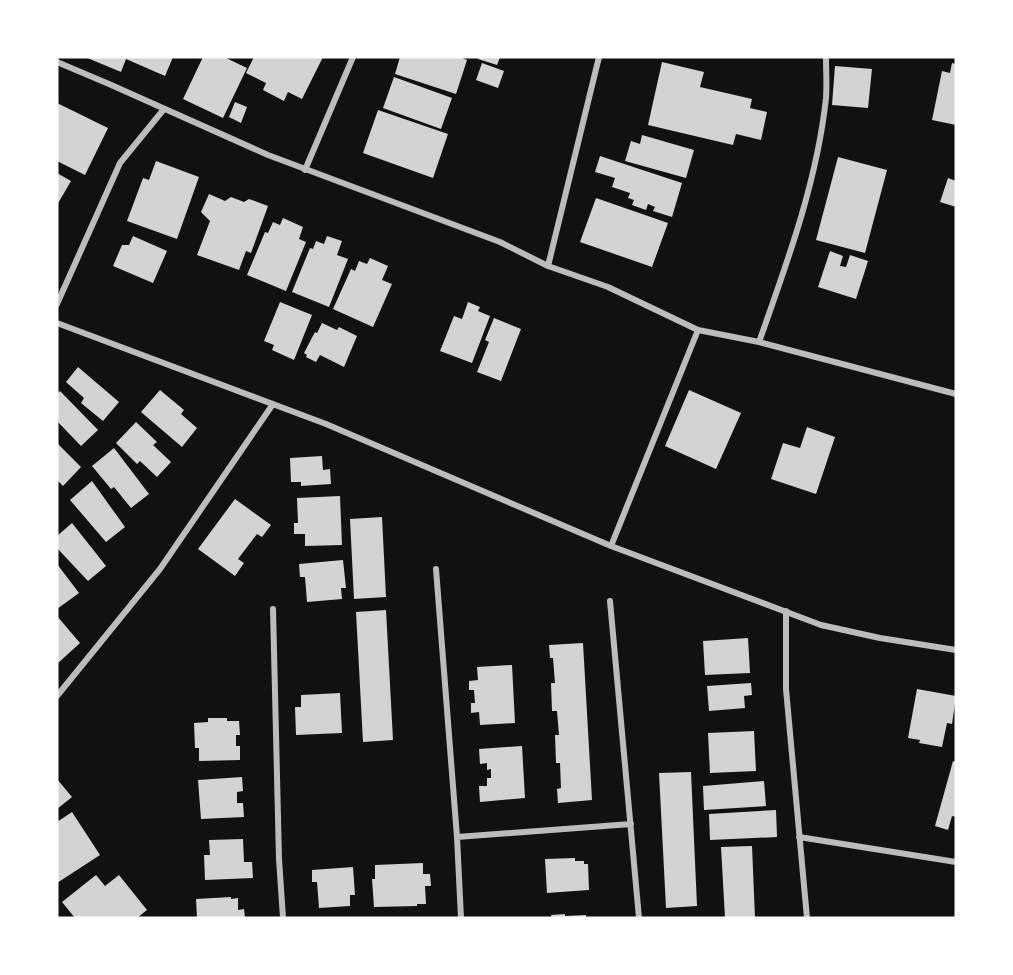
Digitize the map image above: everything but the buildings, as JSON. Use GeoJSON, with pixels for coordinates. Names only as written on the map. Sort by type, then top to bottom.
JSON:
{"type":"FeatureCollection","features":[{"type":"Feature","properties":{"kind":"street"},"geometry":{"type":"LineString","coordinates":[[305,170],[354,57]]}},
{"type":"Feature","properties":{"kind":"street"},"geometry":{"type":"LineString","coordinates":[[548,266],[598,57]]}},
{"type":"Feature","properties":{"kind":"street"},"geometry":{"type":"LineString","coordinates":[[759,342],[789,259],[812,172],[826,98],[826,57]]}},
{"type":"Feature","properties":{"kind":"street"},"geometry":{"type":"LineString","coordinates":[[57,62],[268,155],[500,242],[548,266],[608,286],[698,330],[759,342],[956,394]]}},
{"type":"Feature","properties":{"kind":"street"},"geometry":{"type":"LineString","coordinates":[[57,303],[120,163],[164,109]]}},
{"type":"Feature","properties":{"kind":"street"},"geometry":{"type":"LineString","coordinates":[[57,322],[326,424],[611,546],[821,625],[880,638],[956,650]]}},
{"type":"Feature","properties":{"kind":"street"},"geometry":{"type":"LineString","coordinates":[[611,546],[698,330]]}},
{"type":"Feature","properties":{"kind":"street"},"geometry":{"type":"LineString","coordinates":[[57,696],[160,568],[273,404]]}},
{"type":"Feature","properties":{"kind":"street"},"geometry":{"type":"LineString","coordinates":[[436,569],[457,837],[460,918]]}},
{"type":"Feature","properties":{"kind":"street"},"geometry":{"type":"LineString","coordinates":[[610,602],[639,918]]}},
{"type":"Feature","properties":{"kind":"street"},"geometry":{"type":"LineString","coordinates":[[273,609],[279,859],[283,918]]}},
{"type":"Feature","properties":{"kind":"street"},"geometry":{"type":"LineString","coordinates":[[786,611],[786,689],[807,918]]}},
{"type":"Feature","properties":{"kind":"street"},"geometry":{"type":"LineString","coordinates":[[457,837],[631,824]]}},
{"type":"Feature","properties":{"kind":"street"},"geometry":{"type":"LineString","coordinates":[[799,837],[956,862]]}}]}
